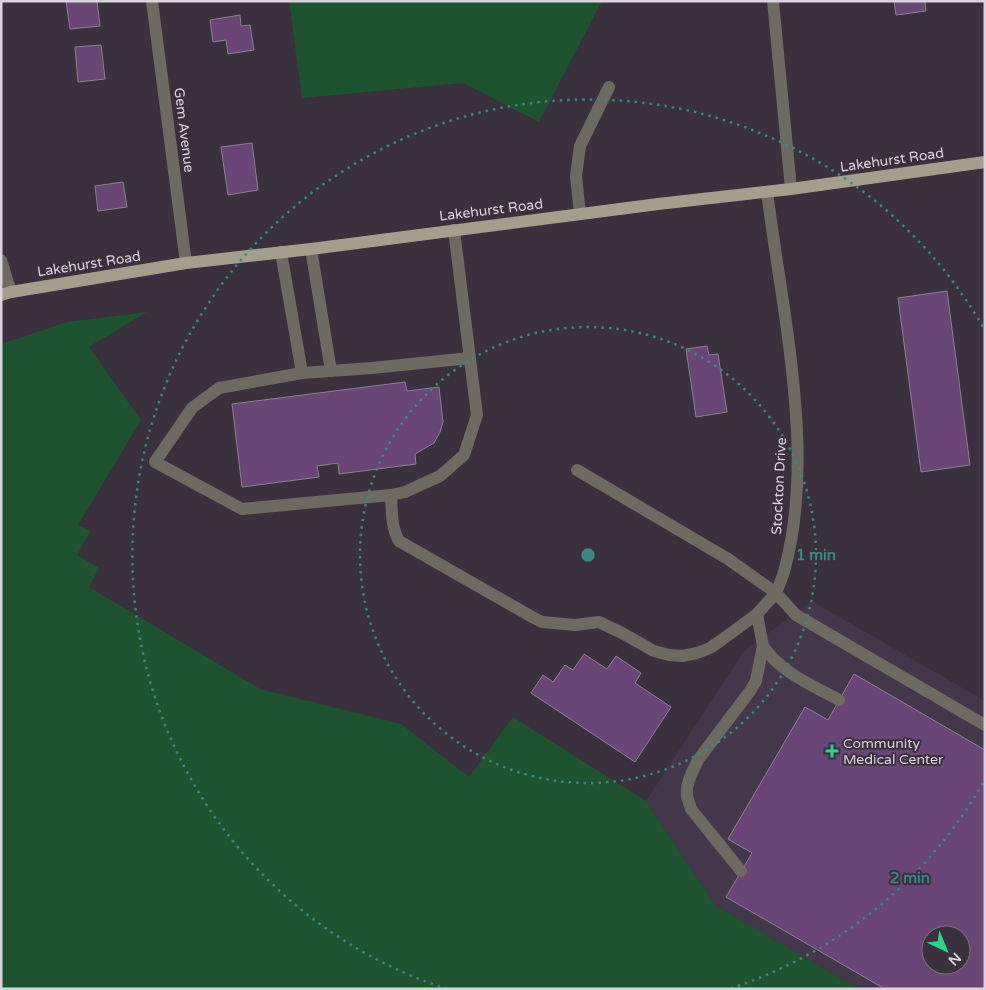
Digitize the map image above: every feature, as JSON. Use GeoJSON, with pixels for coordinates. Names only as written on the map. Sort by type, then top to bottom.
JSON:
{"type":"FeatureCollection","features":[{"type":"Feature","properties":{"kind":"main road","name":"Lakehurst Road"},"geometry":{"type":"LineString","coordinates":[[6,293],[186,264],[580,214],[791,190],[985,162]]}},
{"type":"Feature","properties":{"kind":"street","name":"Gem Avenue"},"geometry":{"type":"LineString","coordinates":[[152,1],[186,264]]}},
{"type":"Feature","properties":{"kind":"street"},"geometry":{"type":"LineString","coordinates":[[773,1],[791,190]]}},
{"type":"Feature","properties":{"kind":"street"},"geometry":{"type":"LineString","coordinates":[[580,214],[576,176],[580,146],[609,87]]}},
{"type":"Feature","properties":{"kind":"street","name":"Stockton Drive"},"geometry":{"type":"LineString","coordinates":[[767,192],[791,360],[796,435],[796,496],[793,529],[784,570],[776,593]]}},
{"type":"Feature","properties":{"kind":"street"},"geometry":{"type":"LineString","coordinates":[[454,230],[470,358],[477,415],[464,455],[440,476],[406,492],[391,495],[242,509],[155,462],[192,408],[219,388],[302,373],[470,358]]}},
{"type":"Feature","properties":{"kind":"street"},"geometry":{"type":"LineString","coordinates":[[311,249],[331,371]]}},
{"type":"Feature","properties":{"kind":"street"},"geometry":{"type":"LineString","coordinates":[[281,252],[302,373]]}},
{"type":"Feature","properties":{"kind":"street"},"geometry":{"type":"LineString","coordinates":[[1,260],[6,293]]}},
{"type":"Feature","properties":{"kind":"street"},"geometry":{"type":"LineString","coordinates":[[577,470],[728,559],[776,593],[796,615],[985,725]]}},
{"type":"Feature","properties":{"kind":"street"},"geometry":{"type":"LineString","coordinates":[[391,495],[393,526],[399,541],[525,614],[542,622],[575,625],[599,622],[654,651],[669,655],[682,656],[710,648],[757,614],[776,593]]}},
{"type":"Feature","properties":{"kind":"street"},"geometry":{"type":"LineString","coordinates":[[741,871],[691,808],[687,797],[692,772],[698,760],[756,681],[763,646],[757,614]]}},
{"type":"Feature","properties":{"kind":"street"},"geometry":{"type":"LineString","coordinates":[[763,646],[780,666],[839,700]]}},
{"type":"Feature","properties":{"kind":"shaded area","name":"Community Medical Center"},"geometry":{"type":"Polygon","coordinates":[[[812,601],[985,701],[985,989],[859,989],[715,905],[646,801],[744,651],[812,601]]]}},
{"type":"Feature","properties":{"kind":"green space"},"geometry":{"type":"Polygon","coordinates":[[[289,1],[602,1],[539,122],[463,83],[302,98],[289,1]]]}},
{"type":"Feature","properties":{"kind":"green space"},"geometry":{"type":"Polygon","coordinates":[[[147,312],[89,347],[141,420],[78,525],[91,531],[77,555],[99,568],[89,587],[260,689],[401,724],[469,777],[513,717],[646,801],[715,905],[859,989],[1,989],[1,344],[67,322],[147,312]]]}},
{"type":"Feature","properties":{"kind":"building"},"geometry":{"type":"Polygon","coordinates":[[[66,1],[97,1],[100,26],[70,29],[66,1]]]}},
{"type":"Feature","properties":{"kind":"building"},"geometry":{"type":"Polygon","coordinates":[[[894,1],[925,1],[926,11],[896,15],[894,1]]]}},
{"type":"Feature","properties":{"kind":"building"},"geometry":{"type":"Polygon","coordinates":[[[240,15],[241,26],[250,25],[254,50],[228,54],[226,40],[213,42],[210,20],[240,15]]]}},
{"type":"Feature","properties":{"kind":"building"},"geometry":{"type":"Polygon","coordinates":[[[101,45],[105,79],[78,82],[75,47],[101,45]]]}},
{"type":"Feature","properties":{"kind":"building"},"geometry":{"type":"Polygon","coordinates":[[[252,143],[258,190],[228,195],[221,147],[252,143]]]}},
{"type":"Feature","properties":{"kind":"building"},"geometry":{"type":"Polygon","coordinates":[[[123,182],[127,207],[98,211],[95,186],[123,182]]]}},
{"type":"Feature","properties":{"kind":"building"},"geometry":{"type":"Polygon","coordinates":[[[947,291],[970,465],[921,472],[898,298],[947,291]]]}},
{"type":"Feature","properties":{"kind":"building"},"geometry":{"type":"Polygon","coordinates":[[[707,346],[709,355],[718,354],[727,412],[696,417],[686,349],[707,346]]]}},
{"type":"Feature","properties":{"kind":"building"},"geometry":{"type":"Polygon","coordinates":[[[405,382],[407,391],[439,387],[443,422],[434,443],[415,454],[416,464],[339,474],[338,463],[317,466],[319,477],[242,487],[232,404],[405,382]]]}},
{"type":"Feature","properties":{"kind":"building"},"geometry":{"type":"Polygon","coordinates":[[[584,654],[607,669],[616,656],[641,673],[635,683],[671,707],[635,762],[531,693],[543,675],[553,682],[565,665],[573,670],[584,654]]]}},
{"type":"Feature","properties":{"kind":"building","name":"Community Medical Center"},"geometry":{"type":"Polygon","coordinates":[[[854,674],[985,750],[985,989],[885,989],[726,897],[752,853],[728,839],[805,707],[828,720],[854,674]]]}},
{"type":"Feature","properties":{"kind":"place","name":"Community Medical Center"},"geometry":{"type":"Point","coordinates":[832,751]}}]}
